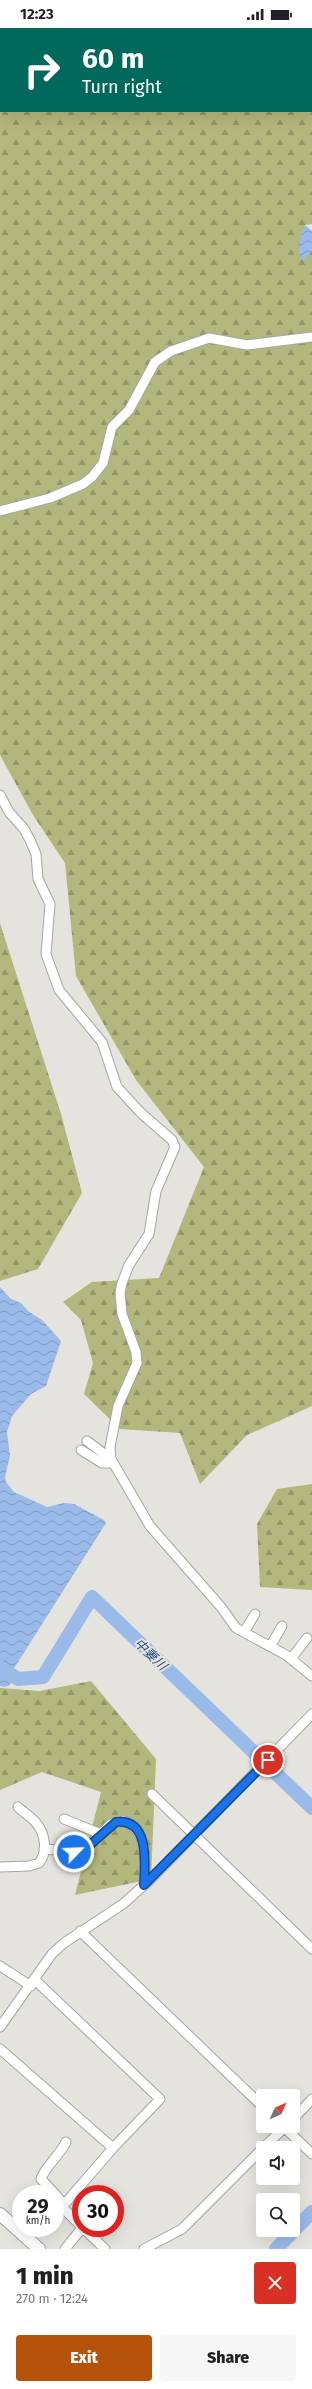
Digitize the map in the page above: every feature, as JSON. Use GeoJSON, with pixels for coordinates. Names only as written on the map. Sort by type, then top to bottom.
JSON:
{"type":"FeatureCollection","features":[{"type":"Feature","properties":{"kind":"main road"},"geometry":{"type":"LineString","coordinates":[[0,2214],[39,2249]]}},
{"type":"Feature","properties":{"kind":"street"},"geometry":{"type":"LineString","coordinates":[[0,511],[50,498],[83,484],[92,477],[103,463],[112,427],[129,410],[155,362],[172,351],[209,338],[247,345],[312,337]]}},
{"type":"Feature","properties":{"kind":"street"},"geometry":{"type":"LineString","coordinates":[[0,795],[9,812],[24,829],[36,854],[38,878],[50,904],[46,954],[59,990],[102,1042],[117,1086],[141,1113],[172,1140],[175,1147],[156,1191],[149,1234],[129,1265],[122,1283],[120,1293],[122,1314],[136,1352],[137,1362],[118,1406],[110,1447],[112,1461]]}},
{"type":"Feature","properties":{"kind":"street"},"geometry":{"type":"LineString","coordinates":[[87,1441],[112,1461],[150,1526],[221,1607],[232,1624],[271,1646],[291,1659],[312,1676]]}},
{"type":"Feature","properties":{"kind":"street"},"geometry":{"type":"LineString","coordinates":[[81,1450],[102,1463],[112,1461]]}},
{"type":"Feature","properties":{"kind":"street"},"geometry":{"type":"LineString","coordinates":[[244,1632],[255,1614]]}},
{"type":"Feature","properties":{"kind":"street"},"geometry":{"type":"LineString","coordinates":[[271,1646],[282,1626]]}},
{"type":"Feature","properties":{"kind":"street"},"geometry":{"type":"LineString","coordinates":[[291,1659],[307,1638]]}},
{"type":"Feature","properties":{"kind":"street"},"geometry":{"type":"LineString","coordinates":[[0,2027],[33,1983],[52,1954],[80,1931],[123,1904],[144,1885],[194,1836],[312,1714]]}},
{"type":"Feature","properties":{"kind":"street"},"geometry":{"type":"LineString","coordinates":[[152,1794],[312,1949]]}},
{"type":"Feature","properties":{"kind":"street"},"geometry":{"type":"LineString","coordinates":[[0,1867],[29,1866],[39,1863],[44,1854],[42,1834],[38,1824],[18,1807]]}},
{"type":"Feature","properties":{"kind":"street"},"geometry":{"type":"LineString","coordinates":[[64,1819],[101,1834]]}},
{"type":"Feature","properties":{"kind":"street"},"geometry":{"type":"LineString","coordinates":[[44,1849],[82,1852],[116,1822],[124,1821],[134,1826],[144,1844],[144,1885]]}},
{"type":"Feature","properties":{"kind":"street"},"geometry":{"type":"LineString","coordinates":[[80,1931],[256,2100]]}},
{"type":"Feature","properties":{"kind":"street"},"geometry":{"type":"LineString","coordinates":[[0,1966],[33,1983],[160,2099],[113,2148],[64,2205]]}},
{"type":"Feature","properties":{"kind":"street"},"geometry":{"type":"LineString","coordinates":[[0,2049],[113,2148]]}},
{"type":"Feature","properties":{"kind":"street"},"geometry":{"type":"LineString","coordinates":[[300,2112],[312,2099]]}},
{"type":"Feature","properties":{"kind":"street"},"geometry":{"type":"LineString","coordinates":[[270,2141],[278,2133]]}},
{"type":"Feature","properties":{"kind":"street"},"geometry":{"type":"LineString","coordinates":[[292,2133],[312,2154]]}},
{"type":"Feature","properties":{"kind":"street"},"geometry":{"type":"LineString","coordinates":[[47,2185],[42,2179],[43,2173],[60,2154],[66,2142]]}},
{"type":"Feature","properties":{"kind":"street"},"geometry":{"type":"LineString","coordinates":[[144,2249],[182,2229],[256,2155]]}},
{"type":"Feature","properties":{"kind":"street"},"geometry":{"type":"LineString","coordinates":[[64,2209],[72,2217]]}},
{"type":"Feature","properties":{"kind":"street"},"geometry":{"type":"LineString","coordinates":[[65,2249],[74,2237]]}},
{"type":"Feature","properties":{"kind":"street"},"geometry":{"type":"LineString","coordinates":[[92,2237],[105,2249]]}},
{"type":"Feature","properties":{"kind":"green space"},"geometry":{"type":"Polygon","coordinates":[[[0,112],[312,112],[312,224],[305,225],[312,251],[312,1406],[247,1435],[200,1484],[180,1433],[120,1429],[84,1394],[93,1363],[81,1320],[63,1302],[92,1282],[159,1278],[204,1167],[136,1080],[76,976],[65,863],[33,815],[0,755],[0,112]]]}},
{"type":"Feature","properties":{"kind":"green space"},"geometry":{"type":"Polygon","coordinates":[[[0,923],[61,1114],[82,1193],[38,1269],[0,1281],[0,923]]]}},
{"type":"Feature","properties":{"kind":"green space"},"geometry":{"type":"Polygon","coordinates":[[[312,1484],[312,1590],[260,1587],[257,1524],[277,1489],[312,1484]]]}},
{"type":"Feature","properties":{"kind":"green space"},"geometry":{"type":"Polygon","coordinates":[[[91,1681],[156,1759],[151,1879],[75,1895],[101,1792],[42,1772],[0,1790],[0,1688],[40,1691],[91,1681]]]}},
{"type":"Feature","properties":{"kind":"water"},"geometry":{"type":"Polygon","coordinates":[[[305,225],[312,231],[312,251],[304,260],[301,259],[299,246],[300,238],[305,225]]]}},
{"type":"Feature","properties":{"kind":"water"},"geometry":{"type":"Polygon","coordinates":[[[0,1287],[11,1299],[21,1303],[28,1311],[42,1320],[61,1341],[46,1386],[31,1394],[12,1416],[7,1432],[10,1456],[5,1477],[6,1482],[14,1492],[47,1507],[64,1503],[74,1504],[104,1520],[106,1523],[13,1670],[11,1683],[4,1687],[0,1686],[0,1287]]]}},
{"type":"Feature","properties":{"kind":"waterway","name":"中妻川"},"geometry":{"type":"LineString","coordinates":[[0,1667],[18,1679],[43,1677],[92,1597],[312,1808]]}},
{"type":"Feature","properties":{"kind":"waterway","name":"中妻川"},"geometry":{"type":"LineString","coordinates":[[276,2249],[312,2212]]}},
{"type":"Feature","properties":{"kind":"route"},"geometry":{"type":"LineString","coordinates":[[74,1852],[82,1852],[111,1824],[124,1821],[134,1826],[144,1844],[144,1885],[268,1760]]}}]}
